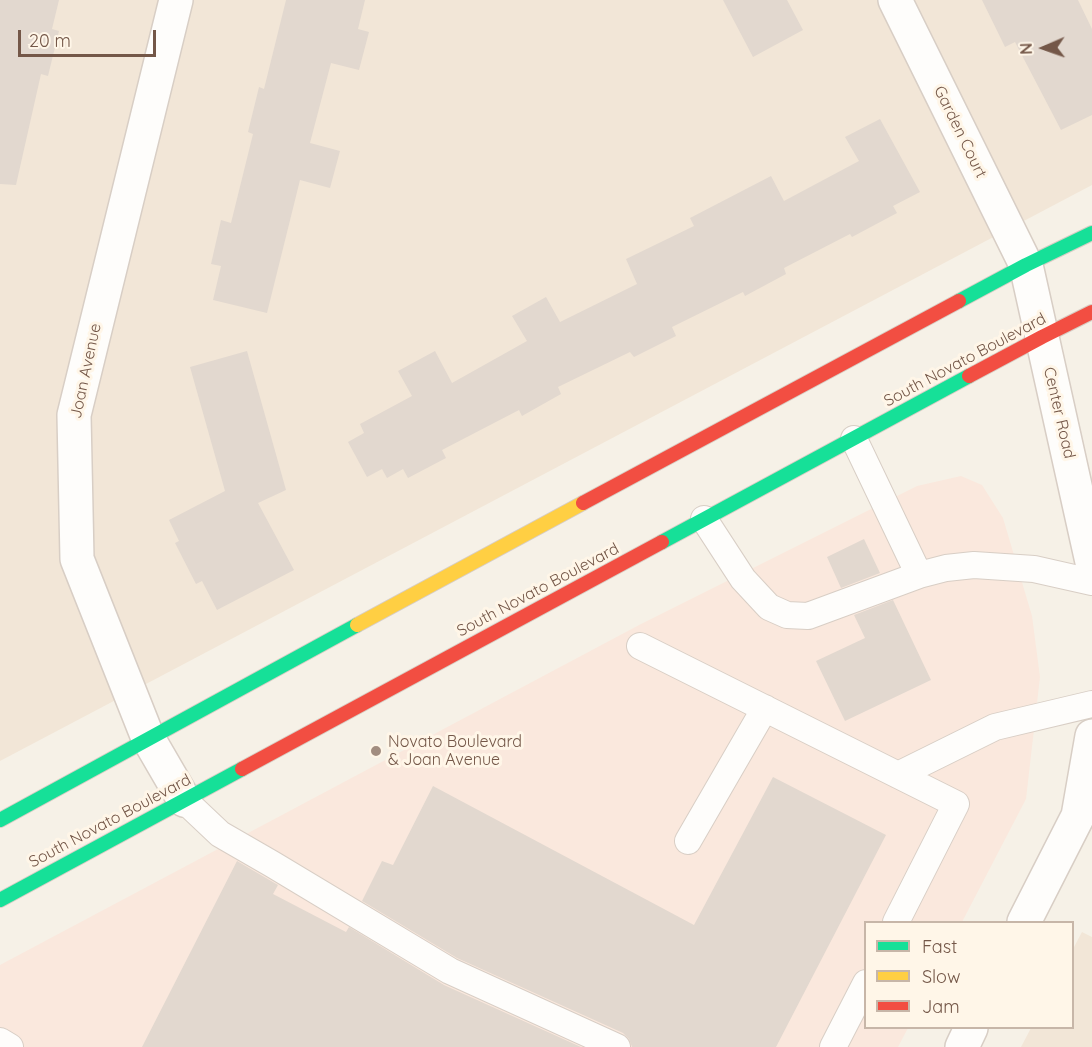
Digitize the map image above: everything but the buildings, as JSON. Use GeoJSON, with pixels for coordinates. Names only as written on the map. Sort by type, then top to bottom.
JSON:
{"type":"FeatureCollection","features":[{"type":"Feature","properties":{"kind":"main road"},"geometry":{"type":"LineString","coordinates":[[0,820],[1026,264],[1092,233]]}},
{"type":"Feature","properties":{"kind":"main road","name":"South Novato Boulevard"},"geometry":{"type":"LineString","coordinates":[[0,900],[854,438],[1092,312]]}},
{"type":"Feature","properties":{"kind":"street","name":"Joan Avenue"},"geometry":{"type":"LineString","coordinates":[[176,0],[74,415],[77,559],[148,738],[184,800]]}},
{"type":"Feature","properties":{"kind":"street","name":"Garden Court"},"geometry":{"type":"LineString","coordinates":[[895,0],[1026,264]]}},
{"type":"Feature","properties":{"kind":"street","name":"Center Road"},"geometry":{"type":"LineString","coordinates":[[1026,264],[1088,528],[1092,562]]}},
{"type":"Feature","properties":{"kind":"street"},"geometry":{"type":"LineString","coordinates":[[1025,921],[1078,816],[1092,736]]}},
{"type":"Feature","properties":{"kind":"street"},"geometry":{"type":"LineString","coordinates":[[962,1047],[971,1029]]}},
{"type":"Feature","properties":{"kind":"lane"},"geometry":{"type":"LineString","coordinates":[[854,438],[919,575]]}},
{"type":"Feature","properties":{"kind":"lane"},"geometry":{"type":"LineString","coordinates":[[704,519],[743,579],[770,607],[788,615],[808,616],[919,575],[946,568],[974,565],[1034,569],[1092,582]]}},
{"type":"Feature","properties":{"kind":"lane"},"geometry":{"type":"LineString","coordinates":[[640,646],[956,804],[897,921]]}},
{"type":"Feature","properties":{"kind":"lane"},"geometry":{"type":"LineString","coordinates":[[898,776],[995,727],[1092,704]]}},
{"type":"Feature","properties":{"kind":"lane"},"geometry":{"type":"LineString","coordinates":[[688,841],[765,708]]}},
{"type":"Feature","properties":{"kind":"lane"},"geometry":{"type":"LineString","coordinates":[[184,800],[220,834],[450,971],[617,1047]]}},
{"type":"Feature","properties":{"kind":"lane"},"geometry":{"type":"LineString","coordinates":[[833,1047],[864,987]]}},
{"type":"Feature","properties":{"kind":"lane"},"geometry":{"type":"LineString","coordinates":[[0,1041],[10,1047]]}},
{"type":"Feature","properties":{"kind":"shaded area"},"geometry":{"type":"Polygon","coordinates":[[[0,0],[1092,0],[1092,185],[0,761],[0,0]]]}},
{"type":"Feature","properties":{"kind":"shaded area"},"geometry":{"type":"Polygon","coordinates":[[[961,476],[982,485],[1003,518],[1032,616],[1040,677],[1026,799],[963,921],[864,921],[864,1029],[907,1029],[898,1047],[0,1047],[0,965],[641,624],[917,486],[961,476]]]}},
{"type":"Feature","properties":{"kind":"shaded area"},"geometry":{"type":"Polygon","coordinates":[[[1082,932],[1092,937],[1092,1047],[1021,1047],[1030,1029],[1074,1029],[1074,947],[1082,932]]]}},
{"type":"Feature","properties":{"kind":"traffic: fast"},"geometry":{"type":"LineString","coordinates":[[959,301],[1092,233]]}},
{"type":"Feature","properties":{"kind":"traffic: fast"},"geometry":{"type":"LineString","coordinates":[[662,542],[969,376]]}},
{"type":"Feature","properties":{"kind":"traffic: fast"},"geometry":{"type":"LineString","coordinates":[[0,820],[357,625]]}},
{"type":"Feature","properties":{"kind":"traffic: fast"},"geometry":{"type":"LineString","coordinates":[[0,900],[242,769]]}},
{"type":"Feature","properties":{"kind":"traffic: slow"},"geometry":{"type":"LineString","coordinates":[[357,625],[583,503]]}},
{"type":"Feature","properties":{"kind":"traffic: jam"},"geometry":{"type":"LineString","coordinates":[[583,503],[959,301]]}},
{"type":"Feature","properties":{"kind":"traffic: jam"},"geometry":{"type":"LineString","coordinates":[[969,376],[1092,312]]}},
{"type":"Feature","properties":{"kind":"traffic: jam"},"geometry":{"type":"LineString","coordinates":[[242,769],[662,542]]}},
{"type":"Feature","properties":{"kind":"place","name":"Novato Boulevard & Joan Avenue"},"geometry":{"type":"Point","coordinates":[376,751]}}]}
